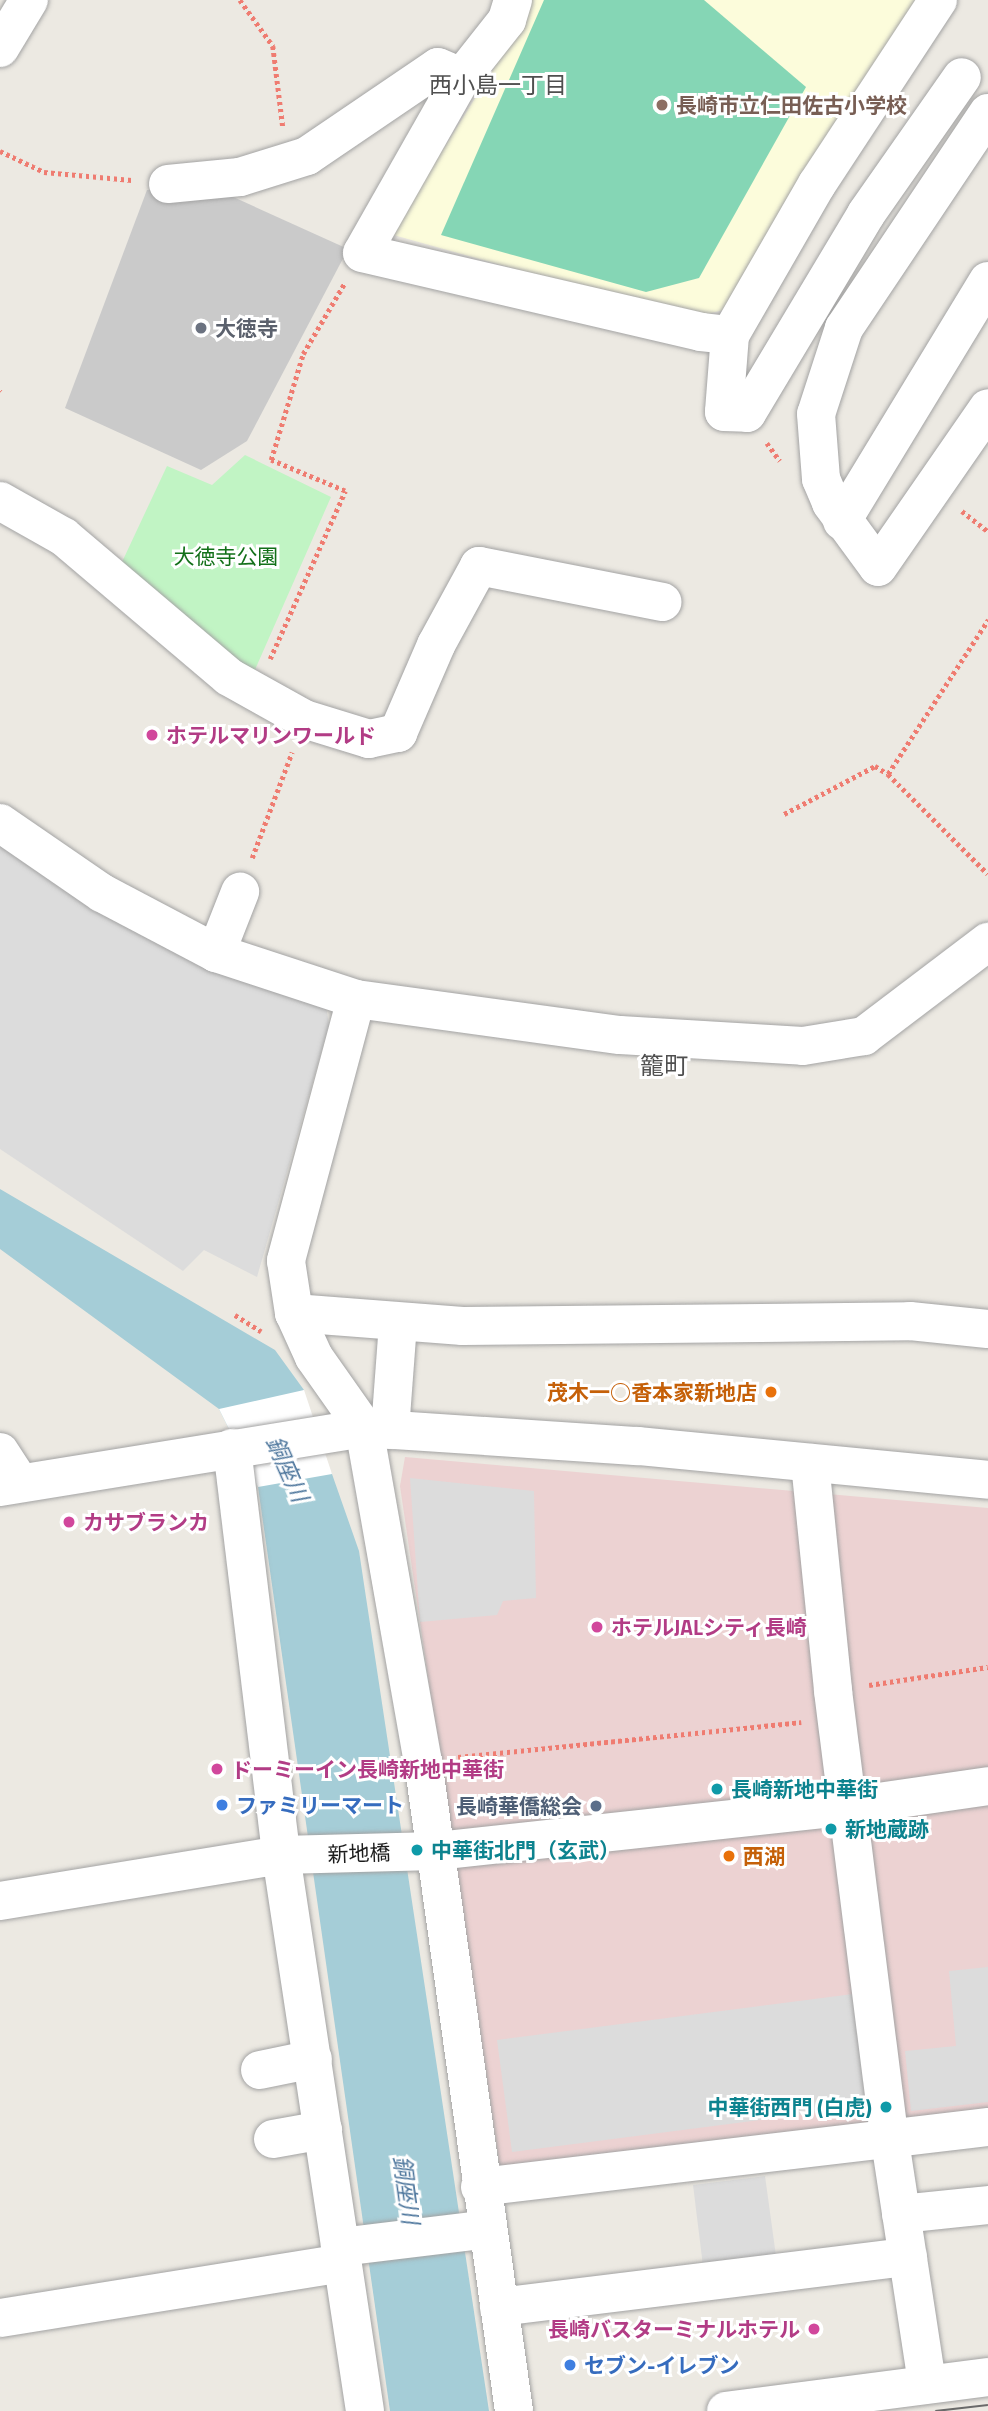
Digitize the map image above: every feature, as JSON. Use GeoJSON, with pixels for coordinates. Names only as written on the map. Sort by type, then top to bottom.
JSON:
{"type":"FeatureCollection","features":[{"type":"Feature","properties":{"kind":"street"},"geometry":{"type":"LineString","coordinates":[[0,48],[29,0]]}},
{"type":"Feature","properties":{"kind":"street"},"geometry":{"type":"LineString","coordinates":[[513,0],[507,20],[462,77],[362,253],[701,332],[730,335]]}},
{"type":"Feature","properties":{"kind":"street"},"geometry":{"type":"LineString","coordinates":[[938,0],[817,184],[730,335],[724,412],[747,413],[866,214],[962,76]]}},
{"type":"Feature","properties":{"kind":"street"},"geometry":{"type":"LineString","coordinates":[[168,184],[240,177],[294,157],[307,156],[438,67],[462,77]]}},
{"type":"Feature","properties":{"kind":"street"},"geometry":{"type":"LineString","coordinates":[[988,113],[844,328],[816,414],[821,479],[842,521],[878,567],[988,408]]}},
{"type":"Feature","properties":{"kind":"street"},"geometry":{"type":"LineString","coordinates":[[842,521],[988,281]]}},
{"type":"Feature","properties":{"kind":"street"},"geometry":{"type":"LineString","coordinates":[[0,500],[64,537],[229,677],[304,719],[369,738],[398,733],[436,645],[479,566],[663,602]]}},
{"type":"Feature","properties":{"kind":"street"},"geometry":{"type":"LineString","coordinates":[[0,823],[102,893],[216,953],[356,999],[620,1035],[803,1046],[838,1043],[864,1037],[988,942]]}},
{"type":"Feature","properties":{"kind":"street"},"geometry":{"type":"LineString","coordinates":[[216,953],[240,892]]}},
{"type":"Feature","properties":{"kind":"street"},"geometry":{"type":"LineString","coordinates":[[356,999],[286,1261],[294,1313],[314,1357],[377,1429]]}},
{"type":"Feature","properties":{"kind":"street"},"geometry":{"type":"LineString","coordinates":[[294,1313],[398,1322],[565,1326],[909,1321],[988,1329]]}},
{"type":"Feature","properties":{"kind":"street"},"geometry":{"type":"LineString","coordinates":[[398,1322],[377,1429],[423,1761],[421,1851],[488,2228],[514,2411]]}},
{"type":"Feature","properties":{"kind":"street"},"geometry":{"type":"LineString","coordinates":[[7,1474],[377,1429],[638,1446],[988,1480]]}},
{"type":"Feature","properties":{"kind":"street"},"geometry":{"type":"LineString","coordinates":[[232,1448],[281,1855],[365,2411]]}},
{"type":"Feature","properties":{"kind":"street"},"geometry":{"type":"LineString","coordinates":[[810,1463],[835,1704],[850,1806],[890,2141],[927,2384]]}},
{"type":"Feature","properties":{"kind":"street","name":"新地橋"},"geometry":{"type":"LineString","coordinates":[[0,1901],[281,1855],[421,1851],[850,1806],[988,1786]]}},
{"type":"Feature","properties":{"kind":"street"},"geometry":{"type":"LineString","coordinates":[[260,2070],[313,2059]]}},
{"type":"Feature","properties":{"kind":"street"},"geometry":{"type":"LineString","coordinates":[[480,2187],[890,2141],[988,2127]]}},
{"type":"Feature","properties":{"kind":"street"},"geometry":{"type":"LineString","coordinates":[[273,2138],[323,2130]]}},
{"type":"Feature","properties":{"kind":"street"},"geometry":{"type":"LineString","coordinates":[[901,2214],[988,2206]]}},
{"type":"Feature","properties":{"kind":"street"},"geometry":{"type":"LineString","coordinates":[[0,2318],[488,2228]]}},
{"type":"Feature","properties":{"kind":"street"},"geometry":{"type":"LineString","coordinates":[[499,2307],[908,2256]]}},
{"type":"Feature","properties":{"kind":"street"},"geometry":{"type":"LineString","coordinates":[[726,2411],[772,2407],[988,2376]]}},
{"type":"Feature","properties":{"kind":"path"},"geometry":{"type":"LineString","coordinates":[[240,0],[273,46],[282,124],[294,157]]}},
{"type":"Feature","properties":{"kind":"path"},"geometry":{"type":"LineString","coordinates":[[0,151],[44,172],[168,184]]}},
{"type":"Feature","properties":{"kind":"path"},"geometry":{"type":"LineString","coordinates":[[255,691],[345,491],[271,460],[303,354],[362,253]]}},
{"type":"Feature","properties":{"kind":"path"},"geometry":{"type":"LineString","coordinates":[[888,774],[988,620]]}},
{"type":"Feature","properties":{"kind":"path"},"geometry":{"type":"LineString","coordinates":[[240,892],[304,719]]}},
{"type":"Feature","properties":{"kind":"path"},"geometry":{"type":"LineString","coordinates":[[783,814],[875,766],[888,774],[988,874]]}},
{"type":"Feature","properties":{"kind":"path"},"geometry":{"type":"LineString","coordinates":[[423,1761],[835,1704],[988,1667]]}},
{"type":"Feature","properties":{"kind":"shaded area","name":"長崎市立仁田佐古小学校"},"geometry":{"type":"Polygon","coordinates":[[[528,0],[921,0],[732,308],[690,318],[390,234],[521,25],[528,0]]]}},
{"type":"Feature","properties":{"kind":"shaded area","name":"大徳寺"},"geometry":{"type":"Polygon","coordinates":[[[147,190],[220,191],[348,249],[247,441],[201,470],[65,408],[147,190]]]}},
{"type":"Feature","properties":{"kind":"shaded area"},"geometry":{"type":"Polygon","coordinates":[[[0,841],[326,1006],[329,1025],[257,1277],[204,1250],[183,1271],[0,1149],[0,841]]]}},
{"type":"Feature","properties":{"kind":"shaded area","name":"長崎新地中華街"},"geometry":{"type":"Polygon","coordinates":[[[405,1457],[988,1508],[988,2109],[500,2168],[400,1486],[405,1457]]]}},
{"type":"Feature","properties":{"kind":"shaded area"},"geometry":{"type":"Polygon","coordinates":[[[410,1478],[534,1491],[536,1598],[503,1601],[497,1615],[420,1622],[410,1478]]]}},
{"type":"Feature","properties":{"kind":"shaded area"},"geometry":{"type":"Polygon","coordinates":[[[988,1967],[988,2102],[911,2111],[905,2051],[956,2046],[949,1971],[988,1967]]]}},
{"type":"Feature","properties":{"kind":"shaded area"},"geometry":{"type":"Polygon","coordinates":[[[853,1994],[868,2106],[512,2152],[497,2040],[853,1994]]]}},
{"type":"Feature","properties":{"kind":"shaded area"},"geometry":{"type":"Polygon","coordinates":[[[765,2176],[776,2256],[703,2266],[693,2185],[765,2176]]]}},
{"type":"Feature","properties":{"kind":"green space","name":"長崎市立仁田佐古小学校"},"geometry":{"type":"Polygon","coordinates":[[[544,0],[704,0],[806,87],[699,278],[646,292],[441,235],[544,0]]]}},
{"type":"Feature","properties":{"kind":"green space","name":"大徳寺公園"},"geometry":{"type":"Polygon","coordinates":[[[245,455],[331,497],[254,672],[232,662],[122,562],[167,466],[212,485],[245,455]]]}},
{"type":"Feature","properties":{"kind":"water","name":"銅座川"},"geometry":{"type":"Polygon","coordinates":[[[0,1189],[275,1350],[304,1390],[289,1404],[332,1474],[359,1551],[489,2411],[390,2411],[258,1487],[219,1409],[0,1249],[0,1189]]]}},
{"type":"Feature","properties":{"kind":"pier"},"geometry":{"type":"Polygon","coordinates":[[[304,1390],[332,1474],[258,1487],[219,1409],[304,1390]]]}},
{"type":"Feature","properties":{"kind":"tram line"},"geometry":{"type":"LineString","coordinates":[[936,2411],[988,2405]]}},
{"type":"Feature","properties":{"kind":"place","name":"長崎市立仁田佐古小学校"},"geometry":{"type":"Point","coordinates":[662,105]}},
{"type":"Feature","properties":{"kind":"place","name":"大徳寺"},"geometry":{"type":"Point","coordinates":[201,328]}},
{"type":"Feature","properties":{"kind":"place","name":"ホテルマリンワールド"},"geometry":{"type":"Point","coordinates":[152,735]}},
{"type":"Feature","properties":{"kind":"place","name":"茂木一○香本家新地店"},"geometry":{"type":"Point","coordinates":[771,1392]}},
{"type":"Feature","properties":{"kind":"place","name":"カサブランカ"},"geometry":{"type":"Point","coordinates":[69,1522]}},
{"type":"Feature","properties":{"kind":"place","name":"ホテルJALシティ長崎"},"geometry":{"type":"Point","coordinates":[597,1627]}},
{"type":"Feature","properties":{"kind":"place","name":"ドーミーイン長崎新地中華街"},"geometry":{"type":"Point","coordinates":[217,1769]}},
{"type":"Feature","properties":{"kind":"place","name":"長崎新地中華街"},"geometry":{"type":"Point","coordinates":[717,1789]}},
{"type":"Feature","properties":{"kind":"place","name":"ファミリーマート"},"geometry":{"type":"Point","coordinates":[222,1805]}},
{"type":"Feature","properties":{"kind":"place","name":"長崎華僑総会"},"geometry":{"type":"Point","coordinates":[596,1806]}},
{"type":"Feature","properties":{"kind":"place","name":"新地蔵跡"},"geometry":{"type":"Point","coordinates":[831,1829]}},
{"type":"Feature","properties":{"kind":"place","name":"中華街北門（玄武）"},"geometry":{"type":"Point","coordinates":[417,1850]}},
{"type":"Feature","properties":{"kind":"place","name":"西湖"},"geometry":{"type":"Point","coordinates":[729,1856]}},
{"type":"Feature","properties":{"kind":"place","name":"中華街西門 (白虎)"},"geometry":{"type":"Point","coordinates":[886,2107]}},
{"type":"Feature","properties":{"kind":"place","name":"長崎バスターミナルホテル"},"geometry":{"type":"Point","coordinates":[814,2329]}},
{"type":"Feature","properties":{"kind":"place","name":"セブン-イレブン"},"geometry":{"type":"Point","coordinates":[570,2365]}},
{"type":"Feature","properties":{"kind":"district","name":"西小島一丁目"},"geometry":{"type":"Point","coordinates":[498,85]}},
{"type":"Feature","properties":{"kind":"district","name":"籠町"},"geometry":{"type":"Point","coordinates":[664,1066]}}]}
